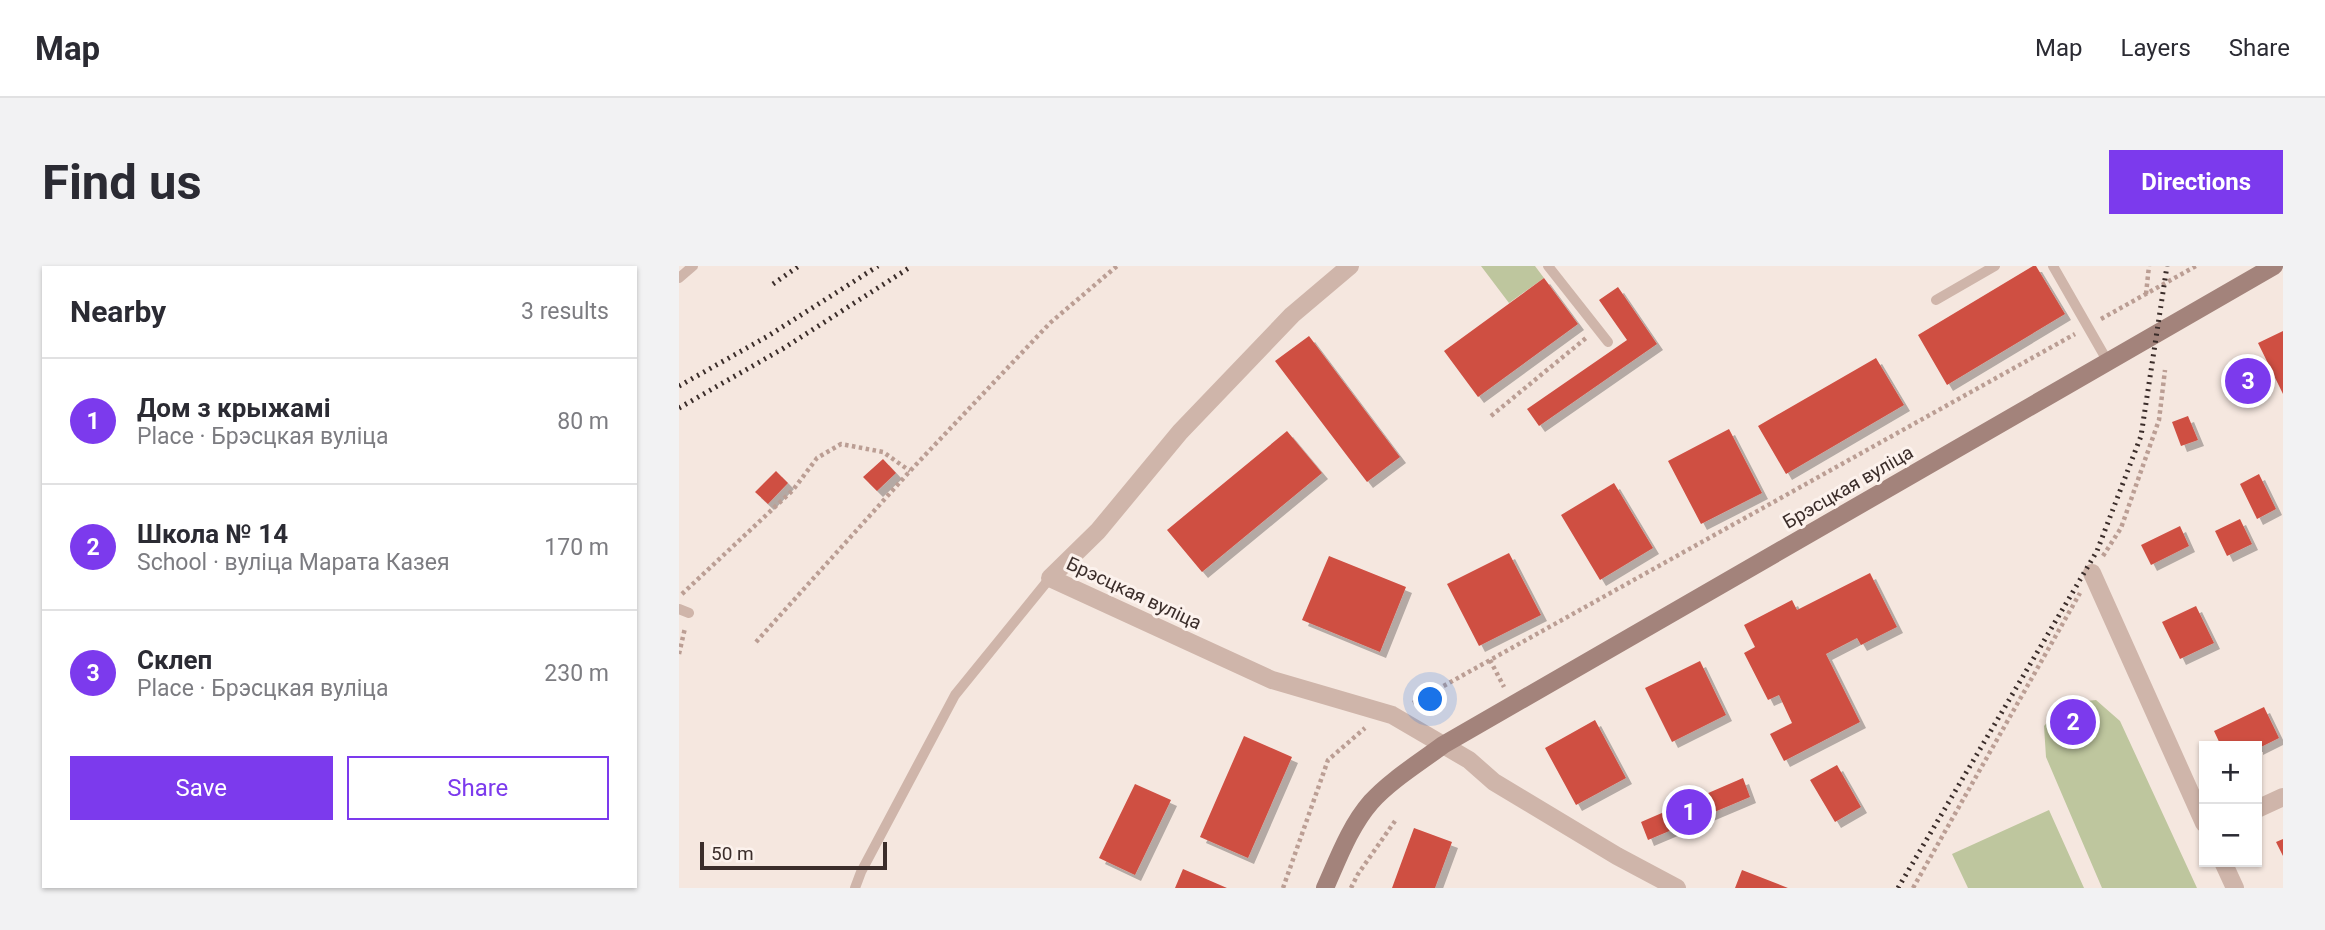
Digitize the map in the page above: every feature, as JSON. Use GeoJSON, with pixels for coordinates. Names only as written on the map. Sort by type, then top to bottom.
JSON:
{"type":"FeatureCollection","features":[{"type":"Feature","properties":{"kind":"main road","name":"Брэсцкая вуліца"},"geometry":{"type":"LineString","coordinates":[[1325,888],[1344,845],[1370,803],[1443,745],[2274,266]]}},
{"type":"Feature","properties":{"kind":"street","name":"Брэсцкая вуліца"},"geometry":{"type":"LineString","coordinates":[[1350,266],[1291,315],[1179,432],[1098,531],[1050,578],[1272,680],[1392,715],[1443,745]]}},
{"type":"Feature","properties":{"kind":"street"},"geometry":{"type":"LineString","coordinates":[[2092,573],[2199,812]]}},
{"type":"Feature","properties":{"kind":"street"},"geometry":{"type":"LineString","coordinates":[[1443,745],[1469,760],[1494,782],[1617,856],[1677,888]]}},
{"type":"Feature","properties":{"kind":"street"},"geometry":{"type":"LineString","coordinates":[[2262,807],[2283,797]]}},
{"type":"Feature","properties":{"kind":"street"},"geometry":{"type":"LineString","coordinates":[[2225,867],[2235,888]]}},
{"type":"Feature","properties":{"kind":"lane"},"geometry":{"type":"LineString","coordinates":[[679,278],[692,266]]}},
{"type":"Feature","properties":{"kind":"lane"},"geometry":{"type":"LineString","coordinates":[[1548,266],[1608,342]]}},
{"type":"Feature","properties":{"kind":"lane"},"geometry":{"type":"LineString","coordinates":[[1936,300],[1995,266]]}},
{"type":"Feature","properties":{"kind":"lane"},"geometry":{"type":"LineString","coordinates":[[2053,266],[2108,362]]}},
{"type":"Feature","properties":{"kind":"lane"},"geometry":{"type":"LineString","coordinates":[[855,888],[955,695],[1050,578]]}},
{"type":"Feature","properties":{"kind":"path"},"geometry":{"type":"LineString","coordinates":[[755,642],[910,471],[1050,323],[1117,266]]}},
{"type":"Feature","properties":{"kind":"path"},"geometry":{"type":"LineString","coordinates":[[2146,294],[2149,266]]}},
{"type":"Feature","properties":{"kind":"path"},"geometry":{"type":"LineString","coordinates":[[1283,888],[1328,760],[1362,730],[2196,266]]}},
{"type":"Feature","properties":{"kind":"path"},"geometry":{"type":"LineString","coordinates":[[1491,416],[1598,329]]}},
{"type":"Feature","properties":{"kind":"path"},"geometry":{"type":"LineString","coordinates":[[1913,888],[2092,573],[2121,528],[2159,420],[2165,370]]}},
{"type":"Feature","properties":{"kind":"path"},"geometry":{"type":"LineString","coordinates":[[679,597],[793,490],[817,458],[841,444],[883,452],[910,471]]}},
{"type":"Feature","properties":{"kind":"path"},"geometry":{"type":"LineString","coordinates":[[679,654],[684,611]]}},
{"type":"Feature","properties":{"kind":"path"},"geometry":{"type":"LineString","coordinates":[[1352,888],[1358,874],[1395,821]]}},
{"type":"Feature","properties":{"kind":"green space"},"geometry":{"type":"Polygon","coordinates":[[[1481,266],[1535,266],[1544,278],[1509,303],[1481,266]]]}},
{"type":"Feature","properties":{"kind":"green space"},"geometry":{"type":"Polygon","coordinates":[[[2096,700],[2120,721],[2197,888],[2102,888],[2046,757],[2044,726],[2065,703],[2096,700]]]}},
{"type":"Feature","properties":{"kind":"green space"},"geometry":{"type":"Polygon","coordinates":[[[2049,810],[2084,888],[1968,888],[1952,854],[2049,810]]]}},
{"type":"Feature","properties":{"kind":"building"},"geometry":{"type":"Polygon","coordinates":[[[2036,266],[2065,314],[1947,385],[1918,335],[2036,266]]]}},
{"type":"Feature","properties":{"kind":"building"},"geometry":{"type":"Polygon","coordinates":[[[1544,278],[1578,324],[1478,397],[1444,351],[1544,278]]]}},
{"type":"Feature","properties":{"kind":"building"},"geometry":{"type":"Polygon","coordinates":[[[1618,287],[1657,344],[1539,426],[1527,409],[1627,340],[1599,300],[1618,287]]]}},
{"type":"Feature","properties":{"kind":"building"},"geometry":{"type":"Polygon","coordinates":[[[2283,331],[2283,394],[2258,343],[2283,331]]]}},
{"type":"Feature","properties":{"kind":"building"},"geometry":{"type":"Polygon","coordinates":[[[1309,336],[1400,457],[1367,482],[1275,361],[1309,336]]]}},
{"type":"Feature","properties":{"kind":"building"},"geometry":{"type":"Polygon","coordinates":[[[1876,358],[1904,405],[1786,474],[1758,426],[1876,358]]]}},
{"type":"Feature","properties":{"kind":"building"},"geometry":{"type":"Polygon","coordinates":[[[2251,372],[2255,386],[2245,389],[2240,376],[2251,372]]]}},
{"type":"Feature","properties":{"kind":"building"},"geometry":{"type":"Polygon","coordinates":[[[2188,416],[2198,440],[2181,446],[2172,422],[2188,416]]]}},
{"type":"Feature","properties":{"kind":"building"},"geometry":{"type":"Polygon","coordinates":[[[1729,429],[1762,493],[1701,524],[1668,461],[1729,429]]]}},
{"type":"Feature","properties":{"kind":"building"},"geometry":{"type":"Polygon","coordinates":[[[1287,431],[1322,473],[1202,572],[1167,530],[1287,431]]]}},
{"type":"Feature","properties":{"kind":"building"},"geometry":{"type":"Polygon","coordinates":[[[883,459],[896,473],[877,491],[863,477],[883,459]]]}},
{"type":"Feature","properties":{"kind":"building"},"geometry":{"type":"Polygon","coordinates":[[[776,471],[788,483],[768,504],[755,492],[776,471]]]}},
{"type":"Feature","properties":{"kind":"building"},"geometry":{"type":"Polygon","coordinates":[[[2259,474],[2276,509],[2257,519],[2240,484],[2259,474]]]}},
{"type":"Feature","properties":{"kind":"building"},"geometry":{"type":"Polygon","coordinates":[[[1614,483],[1653,548],[1600,580],[1561,515],[1614,483]]]}},
{"type":"Feature","properties":{"kind":"building"},"geometry":{"type":"Polygon","coordinates":[[[2240,519],[2252,544],[2227,556],[2215,531],[2240,519]]]}},
{"type":"Feature","properties":{"kind":"building"},"geometry":{"type":"Polygon","coordinates":[[[2180,526],[2189,546],[2151,565],[2141,545],[2180,526]]]}},
{"type":"Feature","properties":{"kind":"building"},"geometry":{"type":"Polygon","coordinates":[[[1509,553],[1541,615],[1479,646],[1447,584],[1509,553]]]}},
{"type":"Feature","properties":{"kind":"building"},"geometry":{"type":"Polygon","coordinates":[[[1329,556],[1406,587],[1380,652],[1302,620],[1329,556]]]}},
{"type":"Feature","properties":{"kind":"building"},"geometry":{"type":"Polygon","coordinates":[[[1870,573],[1897,627],[1861,645],[1857,638],[1826,654],[1860,722],[1784,761],[1770,734],[1792,723],[1779,695],[1768,700],[1744,653],[1755,647],[1744,625],[1792,600],[1797,610],[1870,573]]]}},
{"type":"Feature","properties":{"kind":"building"},"geometry":{"type":"Polygon","coordinates":[[[2196,606],[2214,643],[2180,659],[2162,622],[2196,606]]]}},
{"type":"Feature","properties":{"kind":"building"},"geometry":{"type":"Polygon","coordinates":[[[1700,661],[1726,715],[1672,742],[1645,688],[1700,661]]]}},
{"type":"Feature","properties":{"kind":"building"},"geometry":{"type":"Polygon","coordinates":[[[2264,707],[2279,738],[2262,746],[2262,741],[2219,741],[2214,731],[2264,707]]]}},
{"type":"Feature","properties":{"kind":"building"},"geometry":{"type":"Polygon","coordinates":[[[1595,720],[1626,778],[1576,805],[1545,748],[1595,720]]]}},
{"type":"Feature","properties":{"kind":"building"},"geometry":{"type":"Polygon","coordinates":[[[1244,736],[1292,757],[1248,858],[1200,837],[1244,736]]]}},
{"type":"Feature","properties":{"kind":"building"},"geometry":{"type":"Polygon","coordinates":[[[1837,765],[1861,807],[1835,822],[1810,780],[1837,765]]]}},
{"type":"Feature","properties":{"kind":"building"},"geometry":{"type":"Polygon","coordinates":[[[1743,778],[1750,797],[1648,840],[1641,822],[1743,778]]]}},
{"type":"Feature","properties":{"kind":"building"},"geometry":{"type":"Polygon","coordinates":[[[1135,784],[1171,800],[1135,875],[1099,858],[1135,784]]]}},
{"type":"Feature","properties":{"kind":"building"},"geometry":{"type":"Polygon","coordinates":[[[1414,828],[1452,842],[1435,888],[1392,888],[1414,828]]]}},
{"type":"Feature","properties":{"kind":"building"},"geometry":{"type":"Polygon","coordinates":[[[2283,839],[2283,856],[2276,842],[2283,839]]]}},
{"type":"Feature","properties":{"kind":"building"},"geometry":{"type":"Polygon","coordinates":[[[1183,869],[1227,888],[1175,888],[1183,869]]]}},
{"type":"Feature","properties":{"kind":"building"},"geometry":{"type":"Polygon","coordinates":[[[1742,870],[1788,888],[1735,888],[1742,870]]]}},
{"type":"Feature","properties":{"kind":"railway"},"geometry":{"type":"LineString","coordinates":[[773,284],[799,266]]}},
{"type":"Feature","properties":{"kind":"railway"},"geometry":{"type":"LineString","coordinates":[[679,386],[768,336],[878,266]]}},
{"type":"Feature","properties":{"kind":"railway"},"geometry":{"type":"LineString","coordinates":[[679,408],[784,348],[912,266]]}},
{"type":"Feature","properties":{"kind":"railway"},"geometry":{"type":"LineString","coordinates":[[1898,888],[2097,551],[2141,436],[2167,266]]}},
{"type":"Feature","properties":{"kind":"place","name":"Склеп"},"geometry":{"type":"Point","coordinates":[2248,381]}},
{"type":"Feature","properties":{"kind":"place","name":"Школа № 14"},"geometry":{"type":"Point","coordinates":[2073,722]}},
{"type":"Feature","properties":{"kind":"place","name":"Дом з крыжамі"},"geometry":{"type":"Point","coordinates":[1689,812]}}]}
